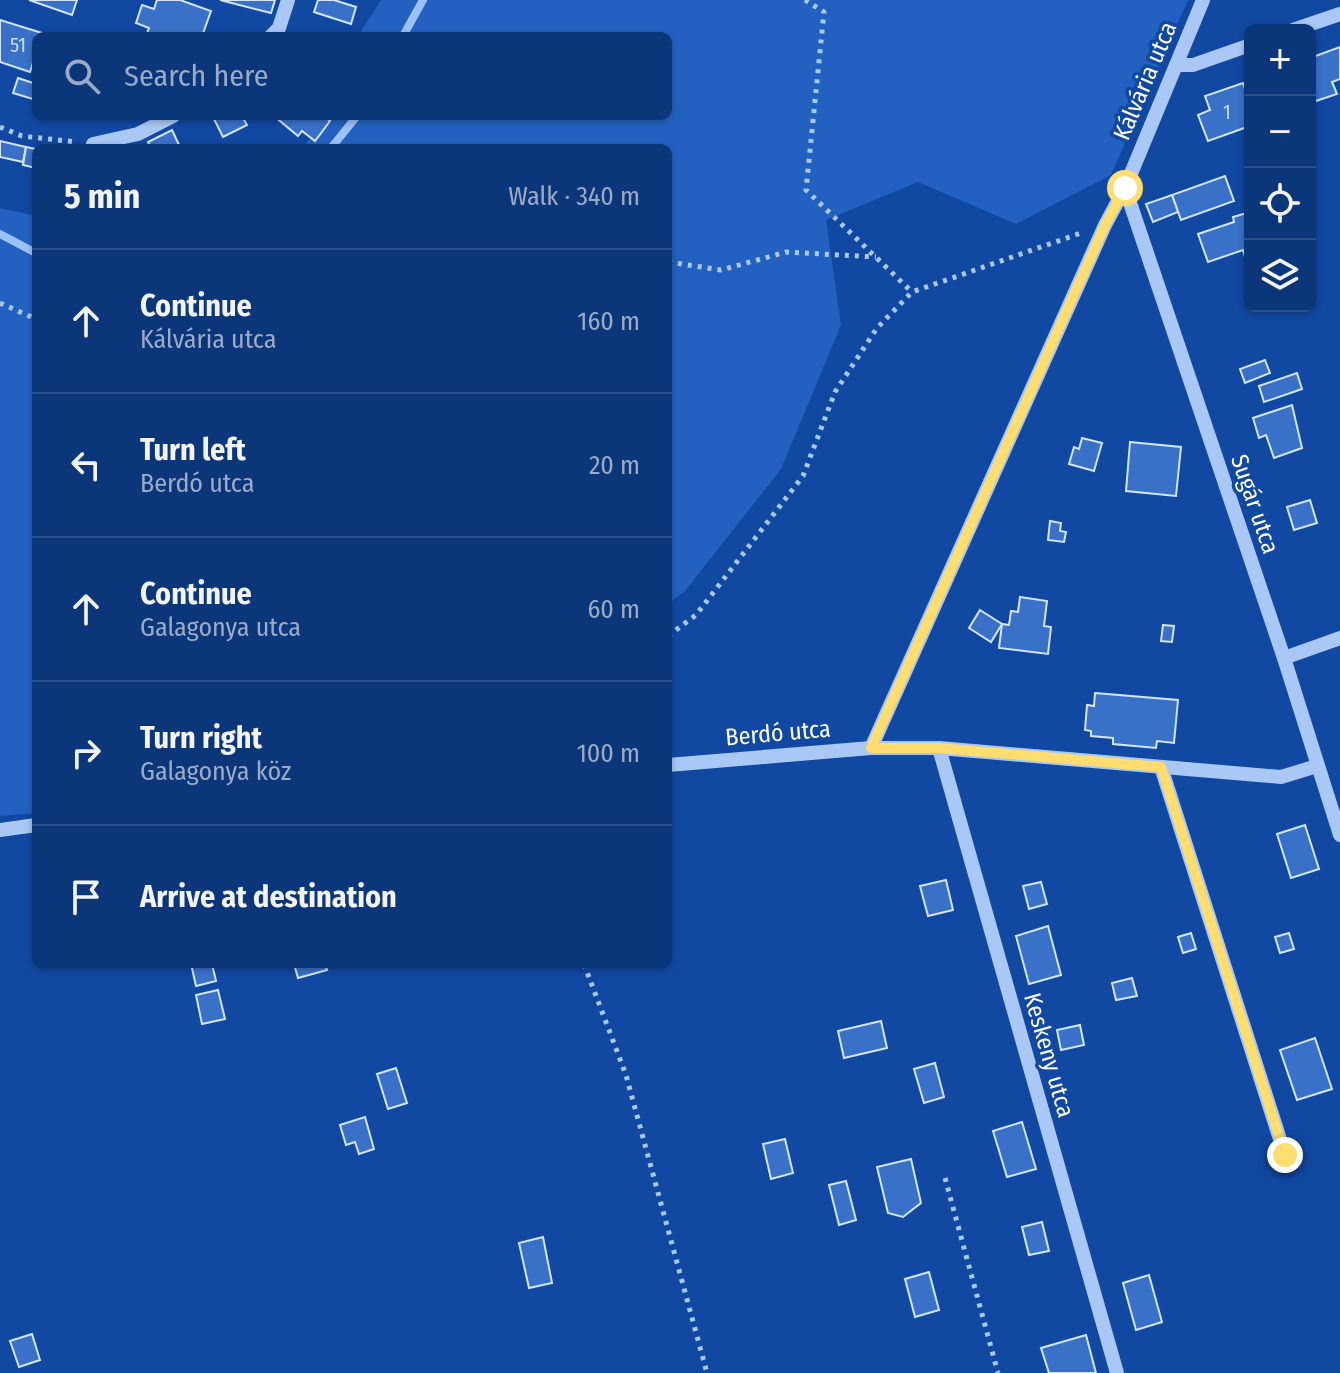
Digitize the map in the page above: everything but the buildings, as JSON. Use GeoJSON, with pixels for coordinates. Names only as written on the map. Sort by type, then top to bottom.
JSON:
{"type":"FeatureCollection","features":[{"type":"Feature","properties":{"kind":"street"},"geometry":{"type":"LineString","coordinates":[[275,32],[288,0]]}},
{"type":"Feature","properties":{"kind":"street","name":"Kálvária utca"},"geometry":{"type":"LineString","coordinates":[[871,748],[1105,225],[1125,188],[1203,0]]}},
{"type":"Feature","properties":{"kind":"street"},"geometry":{"type":"LineString","coordinates":[[1311,24],[1340,14]]}},
{"type":"Feature","properties":{"kind":"street"},"geometry":{"type":"LineString","coordinates":[[1176,65],[1193,65],[1244,47]]}},
{"type":"Feature","properties":{"kind":"street"},"geometry":{"type":"LineString","coordinates":[[93,144],[138,134],[165,120]]}},
{"type":"Feature","properties":{"kind":"street","name":"Sugár utca"},"geometry":{"type":"LineString","coordinates":[[1125,188],[1284,658],[1340,835]]}},
{"type":"Feature","properties":{"kind":"street"},"geometry":{"type":"LineString","coordinates":[[1284,658],[1340,638]]}},
{"type":"Feature","properties":{"kind":"street","name":"Berdó utca"},"geometry":{"type":"LineString","coordinates":[[672,765],[871,748],[939,748],[1281,777],[1317,766]]}},
{"type":"Feature","properties":{"kind":"street","name":"Keskeny utca"},"geometry":{"type":"LineString","coordinates":[[939,748],[1117,1373]]}},
{"type":"Feature","properties":{"kind":"street"},"geometry":{"type":"LineString","coordinates":[[1161,767],[1285,1155]]}},
{"type":"Feature","properties":{"kind":"street"},"geometry":{"type":"LineString","coordinates":[[0,830],[32,826]]}},
{"type":"Feature","properties":{"kind":"path"},"geometry":{"type":"LineString","coordinates":[[805,0],[824,12],[806,190],[912,292]]}},
{"type":"Feature","properties":{"kind":"path"},"geometry":{"type":"LineString","coordinates":[[0,127],[22,136],[93,144]]}},
{"type":"Feature","properties":{"kind":"path"},"geometry":{"type":"LineString","coordinates":[[672,633],[696,615],[803,476],[835,392],[877,328],[912,292],[1105,225]]}},
{"type":"Feature","properties":{"kind":"path"},"geometry":{"type":"LineString","coordinates":[[672,263],[721,270],[786,252],[876,257]]}},
{"type":"Feature","properties":{"kind":"path"},"geometry":{"type":"LineString","coordinates":[[0,303],[32,317]]}},
{"type":"Feature","properties":{"kind":"path"},"geometry":{"type":"LineString","coordinates":[[586,968],[626,1075],[707,1373]]}},
{"type":"Feature","properties":{"kind":"path"},"geometry":{"type":"LineString","coordinates":[[945,1178],[998,1373]]}},
{"type":"Feature","properties":{"kind":"shaded area"},"geometry":{"type":"Polygon","coordinates":[[[381,0],[1188,0],[1111,175],[1016,224],[918,182],[826,220],[841,325],[781,469],[685,591],[672,601],[672,144],[305,144],[328,120],[672,120],[672,32],[361,32],[381,0]]]}},
{"type":"Feature","properties":{"kind":"shaded area"},"geometry":{"type":"Polygon","coordinates":[[[0,208],[32,215],[32,813],[0,816],[0,208]]]}},
{"type":"Feature","properties":{"kind":"waterway"},"geometry":{"type":"LineString","coordinates":[[405,32],[423,0]]}},
{"type":"Feature","properties":{"kind":"waterway"},"geometry":{"type":"LineString","coordinates":[[334,144],[354,120]]}},
{"type":"Feature","properties":{"kind":"waterway"},"geometry":{"type":"LineString","coordinates":[[0,234],[32,251]]}},
{"type":"Feature","properties":{"kind":"route"},"geometry":{"type":"LineString","coordinates":[[1125,188],[1105,225],[871,748],[939,748],[1161,767],[1285,1155]]}}]}
